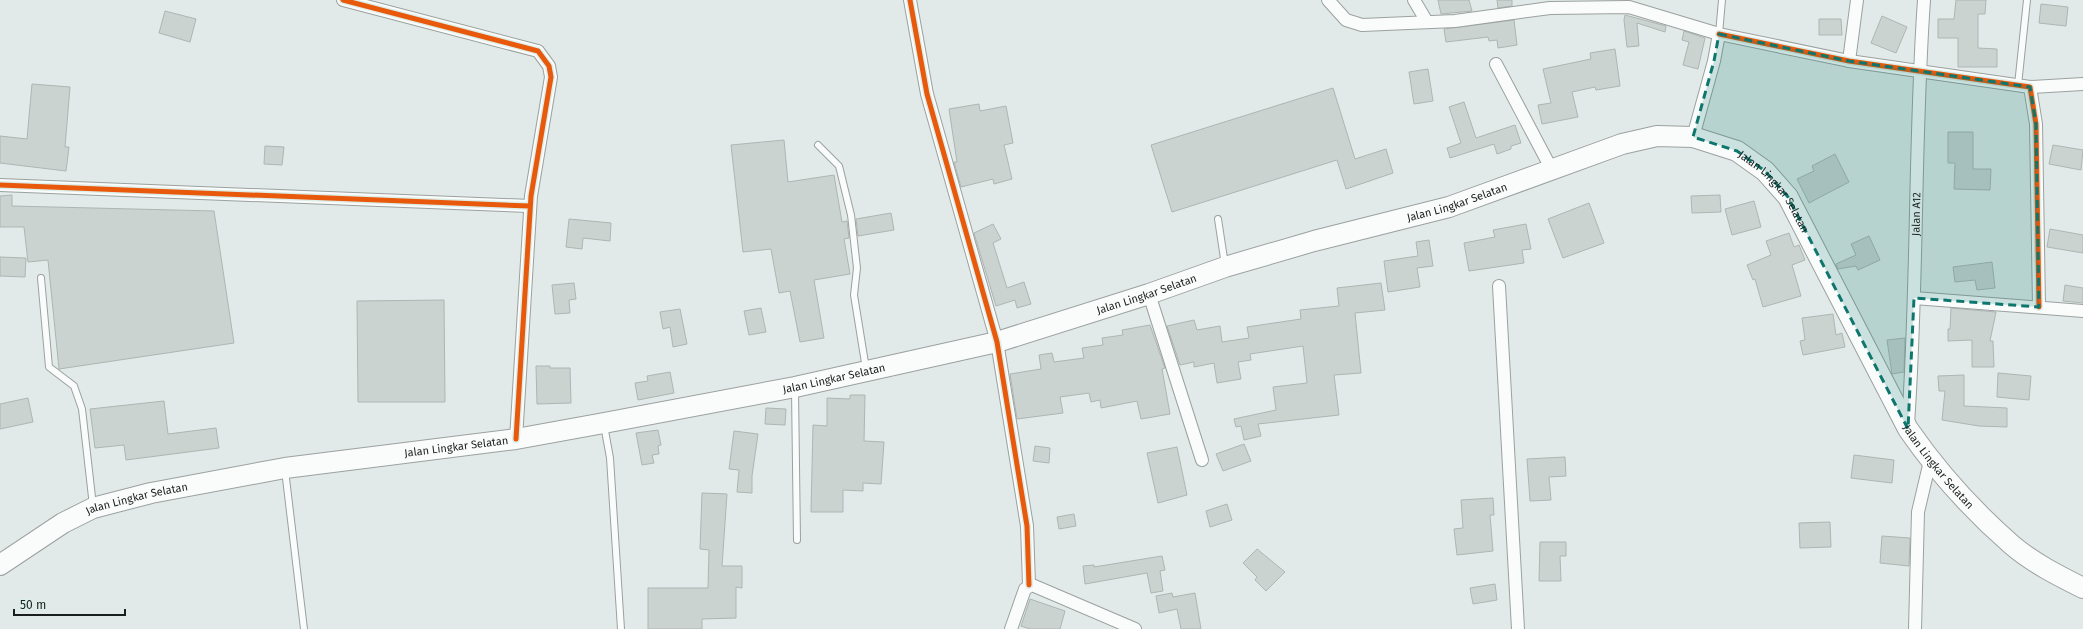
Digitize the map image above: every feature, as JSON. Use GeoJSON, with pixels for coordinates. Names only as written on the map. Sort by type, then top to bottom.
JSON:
{"type":"FeatureCollection","features":[{"type":"Feature","properties":{"kind":"highway","name":"Jalan Lingkar Selatan"},"geometry":{"type":"LineString","coordinates":[[0,565],[63,523],[93,508],[151,493],[285,468],[516,439],[795,387],[997,342],[1149,294],[1225,267],[1314,241],[1449,207],[1622,144],[1657,136],[1693,137],[1737,152],[1765,171],[1788,197],[1908,429],[1930,461],[1977,511],[2013,546],[2054,574],[2083,588]]}},
{"type":"Feature","properties":{"kind":"street"},"geometry":{"type":"LineString","coordinates":[[343,0],[538,52],[549,66],[551,78],[530,206],[516,439]]}},
{"type":"Feature","properties":{"kind":"street"},"geometry":{"type":"LineString","coordinates":[[910,0],[927,94],[997,342],[1027,526],[1029,585],[1025,589],[1011,629]]}},
{"type":"Feature","properties":{"kind":"street"},"geometry":{"type":"LineString","coordinates":[[1328,0],[1346,20],[1362,25],[1469,19],[1550,8],[1629,3],[1719,34],[1849,61],[2024,86],[2083,84]]}},
{"type":"Feature","properties":{"kind":"street"},"geometry":{"type":"LineString","coordinates":[[1414,0],[1427,22]]}},
{"type":"Feature","properties":{"kind":"street"},"geometry":{"type":"LineString","coordinates":[[1849,61],[1857,0]]}},
{"type":"Feature","properties":{"kind":"street","name":"Jalan A12"},"geometry":{"type":"LineString","coordinates":[[1908,429],[1913,356],[1919,71],[1924,0]]}},
{"type":"Feature","properties":{"kind":"street"},"geometry":{"type":"LineString","coordinates":[[1693,137],[1714,61],[1719,34]]}},
{"type":"Feature","properties":{"kind":"street"},"geometry":{"type":"LineString","coordinates":[[1496,64],[1552,170]]}},
{"type":"Feature","properties":{"kind":"street"},"geometry":{"type":"LineString","coordinates":[[2024,86],[2036,124],[2039,307]]}},
{"type":"Feature","properties":{"kind":"street"},"geometry":{"type":"LineString","coordinates":[[0,185],[530,206]]}},
{"type":"Feature","properties":{"kind":"street"},"geometry":{"type":"LineString","coordinates":[[1499,286],[1518,629]]}},
{"type":"Feature","properties":{"kind":"street"},"geometry":{"type":"LineString","coordinates":[[1149,294],[1202,460]]}},
{"type":"Feature","properties":{"kind":"street"},"geometry":{"type":"LineString","coordinates":[[1914,298],[2083,311]]}},
{"type":"Feature","properties":{"kind":"street"},"geometry":{"type":"LineString","coordinates":[[1915,629],[1918,512],[1930,461]]}},
{"type":"Feature","properties":{"kind":"street"},"geometry":{"type":"LineString","coordinates":[[1029,585],[1036,586],[1135,629]]}},
{"type":"Feature","properties":{"kind":"lane"},"geometry":{"type":"LineString","coordinates":[[1719,34],[1722,0]]}},
{"type":"Feature","properties":{"kind":"lane"},"geometry":{"type":"LineString","coordinates":[[2024,86],[2027,0]]}},
{"type":"Feature","properties":{"kind":"lane"},"geometry":{"type":"LineString","coordinates":[[818,145],[839,166],[851,214],[856,268],[854,295],[866,371]]}},
{"type":"Feature","properties":{"kind":"lane"},"geometry":{"type":"LineString","coordinates":[[1218,219],[1225,267]]}},
{"type":"Feature","properties":{"kind":"lane"},"geometry":{"type":"LineString","coordinates":[[40,278],[50,367],[74,386],[82,409],[93,508]]}},
{"type":"Feature","properties":{"kind":"lane"},"geometry":{"type":"LineString","coordinates":[[795,387],[797,540]]}},
{"type":"Feature","properties":{"kind":"lane"},"geometry":{"type":"LineString","coordinates":[[604,423],[610,458],[621,629]]}},
{"type":"Feature","properties":{"kind":"lane"},"geometry":{"type":"LineString","coordinates":[[285,468],[304,629]]}},
{"type":"Feature","properties":{"kind":"highlighted area"},"geometry":{"type":"Polygon","coordinates":[[[1719,34],[1849,61],[2030,87],[2036,124],[2039,307],[1914,298],[1908,429],[1788,197],[1765,171],[1737,151],[1693,137],[1714,61],[1719,34]]]}},
{"type":"Feature","properties":{"kind":"building"},"geometry":{"type":"Polygon","coordinates":[[[1438,0],[1469,0],[1472,11],[1441,14],[1438,0]]]}},
{"type":"Feature","properties":{"kind":"building"},"geometry":{"type":"Polygon","coordinates":[[[1497,0],[1512,0],[1512,6],[1498,8],[1497,0]]]}},
{"type":"Feature","properties":{"kind":"building"},"geometry":{"type":"Polygon","coordinates":[[[1956,0],[1986,0],[1985,14],[1978,14],[1978,48],[1997,49],[1997,67],[1958,67],[1958,38],[1938,38],[1938,19],[1954,19],[1956,0]]]}},
{"type":"Feature","properties":{"kind":"building"},"geometry":{"type":"Polygon","coordinates":[[[2041,4],[2068,7],[2066,26],[2039,23],[2041,4]]]}},
{"type":"Feature","properties":{"kind":"building"},"geometry":{"type":"Polygon","coordinates":[[[165,11],[196,19],[190,42],[159,33],[165,11]]]}},
{"type":"Feature","properties":{"kind":"building"},"geometry":{"type":"Polygon","coordinates":[[[1625,15],[1666,26],[1665,32],[1637,23],[1639,46],[1627,47],[1624,20],[1625,15]]]}},
{"type":"Feature","properties":{"kind":"building"},"geometry":{"type":"Polygon","coordinates":[[[1882,16],[1907,27],[1896,53],[1871,43],[1882,16]]]}},
{"type":"Feature","properties":{"kind":"building"},"geometry":{"type":"Polygon","coordinates":[[[1819,19],[1841,19],[1842,35],[1819,35],[1819,19]]]}},
{"type":"Feature","properties":{"kind":"building"},"geometry":{"type":"Polygon","coordinates":[[[1514,20],[1517,45],[1498,48],[1497,40],[1489,41],[1488,37],[1446,42],[1444,29],[1514,20]]]}},
{"type":"Feature","properties":{"kind":"building"},"geometry":{"type":"Polygon","coordinates":[[[1684,31],[1705,38],[1698,69],[1683,65],[1689,42],[1682,40],[1684,31]]]}},
{"type":"Feature","properties":{"kind":"building"},"geometry":{"type":"Polygon","coordinates":[[[1615,49],[1620,86],[1596,90],[1595,87],[1572,92],[1578,117],[1542,124],[1538,105],[1551,103],[1543,69],[1591,59],[1590,53],[1615,49]]]}},
{"type":"Feature","properties":{"kind":"building"},"geometry":{"type":"Polygon","coordinates":[[[1428,69],[1433,101],[1414,104],[1409,72],[1428,69]]]}},
{"type":"Feature","properties":{"kind":"building"},"geometry":{"type":"Polygon","coordinates":[[[32,84],[70,87],[65,147],[69,147],[66,171],[0,163],[0,136],[27,139],[32,84]]]}},
{"type":"Feature","properties":{"kind":"building"},"geometry":{"type":"Polygon","coordinates":[[[1333,88],[1355,159],[1386,149],[1393,173],[1346,189],[1337,160],[1172,212],[1151,145],[1333,88]]]}},
{"type":"Feature","properties":{"kind":"building"},"geometry":{"type":"Polygon","coordinates":[[[1464,102],[1476,138],[1515,125],[1521,143],[1511,146],[1511,149],[1497,154],[1494,144],[1450,158],[1447,148],[1461,143],[1449,107],[1464,102]]]}},
{"type":"Feature","properties":{"kind":"building"},"geometry":{"type":"Polygon","coordinates":[[[979,104],[980,111],[1006,106],[1013,143],[1004,145],[1012,179],[994,184],[993,179],[961,187],[954,162],[957,162],[949,109],[979,104]]]}},
{"type":"Feature","properties":{"kind":"building"},"geometry":{"type":"Polygon","coordinates":[[[1948,132],[1973,132],[1973,169],[1991,169],[1990,190],[1954,189],[1955,163],[1948,163],[1948,132]]]}},
{"type":"Feature","properties":{"kind":"building"},"geometry":{"type":"Polygon","coordinates":[[[784,140],[788,182],[834,175],[842,222],[847,221],[849,238],[844,239],[850,274],[814,280],[824,338],[800,342],[790,291],[779,293],[771,249],[743,252],[731,145],[784,140]]]}},
{"type":"Feature","properties":{"kind":"building"},"geometry":{"type":"Polygon","coordinates":[[[2053,145],[2083,150],[2081,170],[2049,164],[2053,145]]]}},
{"type":"Feature","properties":{"kind":"building"},"geometry":{"type":"Polygon","coordinates":[[[265,146],[284,147],[282,165],[264,164],[265,146]]]}},
{"type":"Feature","properties":{"kind":"building"},"geometry":{"type":"Polygon","coordinates":[[[1835,154],[1849,182],[1809,203],[1797,179],[1814,171],[1812,166],[1835,154]]]}},
{"type":"Feature","properties":{"kind":"building"},"geometry":{"type":"Polygon","coordinates":[[[12,195],[12,206],[214,211],[234,343],[59,369],[48,260],[28,262],[24,227],[0,227],[0,196],[12,195]]]}},
{"type":"Feature","properties":{"kind":"building"},"geometry":{"type":"Polygon","coordinates":[[[1720,195],[1721,212],[1692,213],[1691,196],[1720,195]]]}},
{"type":"Feature","properties":{"kind":"building"},"geometry":{"type":"Polygon","coordinates":[[[1754,201],[1761,227],[1732,235],[1725,209],[1754,201]]]}},
{"type":"Feature","properties":{"kind":"building"},"geometry":{"type":"Polygon","coordinates":[[[1589,203],[1604,243],[1563,258],[1548,219],[1589,203]]]}},
{"type":"Feature","properties":{"kind":"building"},"geometry":{"type":"Polygon","coordinates":[[[891,213],[894,230],[858,236],[856,219],[891,213]]]}},
{"type":"Feature","properties":{"kind":"building"},"geometry":{"type":"Polygon","coordinates":[[[569,219],[611,223],[610,241],[583,238],[582,249],[566,247],[569,219]]]}},
{"type":"Feature","properties":{"kind":"building"},"geometry":{"type":"Polygon","coordinates":[[[993,224],[1001,239],[993,243],[1007,288],[1024,282],[1031,304],[1017,308],[1015,300],[996,306],[974,233],[993,224]]]}},
{"type":"Feature","properties":{"kind":"building"},"geometry":{"type":"Polygon","coordinates":[[[1526,224],[1531,249],[1522,250],[1524,263],[1469,271],[1464,243],[1495,237],[1493,230],[1526,224]]]}},
{"type":"Feature","properties":{"kind":"building"},"geometry":{"type":"Polygon","coordinates":[[[2050,229],[2083,235],[2083,253],[2047,247],[2050,229]]]}},
{"type":"Feature","properties":{"kind":"building"},"geometry":{"type":"Polygon","coordinates":[[[1789,233],[1794,247],[1799,245],[1805,260],[1792,265],[1801,296],[1763,307],[1755,279],[1753,280],[1747,265],[1771,255],[1766,241],[1789,233]]]}},
{"type":"Feature","properties":{"kind":"building"},"geometry":{"type":"Polygon","coordinates":[[[1869,236],[1880,260],[1858,270],[1856,266],[1838,269],[1836,264],[1856,255],[1851,244],[1869,236]]]}},
{"type":"Feature","properties":{"kind":"building"},"geometry":{"type":"Polygon","coordinates":[[[1429,240],[1433,266],[1417,268],[1420,287],[1388,292],[1384,261],[1418,256],[1416,242],[1429,240]]]}},
{"type":"Feature","properties":{"kind":"building"},"geometry":{"type":"Polygon","coordinates":[[[0,257],[26,258],[25,277],[0,276],[0,257]]]}},
{"type":"Feature","properties":{"kind":"building"},"geometry":{"type":"Polygon","coordinates":[[[1992,262],[1995,288],[1977,290],[1975,280],[1955,282],[1953,267],[1992,262]]]}},
{"type":"Feature","properties":{"kind":"building"},"geometry":{"type":"Polygon","coordinates":[[[574,283],[576,299],[569,300],[570,313],[555,314],[552,285],[574,283]]]}},
{"type":"Feature","properties":{"kind":"building"},"geometry":{"type":"Polygon","coordinates":[[[1381,283],[1385,310],[1355,313],[1361,373],[1334,375],[1339,415],[1258,424],[1261,436],[1244,440],[1241,426],[1236,427],[1234,419],[1276,410],[1273,387],[1307,383],[1303,346],[1250,354],[1251,360],[1238,362],[1241,379],[1217,383],[1214,363],[1194,367],[1194,362],[1180,365],[1167,326],[1194,320],[1197,330],[1220,326],[1222,342],[1249,338],[1247,327],[1301,319],[1300,310],[1339,306],[1337,288],[1381,283]]]}},
{"type":"Feature","properties":{"kind":"building"},"geometry":{"type":"Polygon","coordinates":[[[2065,285],[2083,288],[2083,303],[2063,301],[2065,285]]]}},
{"type":"Feature","properties":{"kind":"building"},"geometry":{"type":"Polygon","coordinates":[[[444,300],[445,402],[358,402],[357,301],[444,300]]]}},
{"type":"Feature","properties":{"kind":"building"},"geometry":{"type":"Polygon","coordinates":[[[761,308],[766,332],[749,335],[744,311],[761,308]]]}},
{"type":"Feature","properties":{"kind":"building"},"geometry":{"type":"Polygon","coordinates":[[[1951,308],[1996,312],[1990,341],[1993,341],[1994,367],[1972,367],[1972,340],[1948,341],[1951,308]]]}},
{"type":"Feature","properties":{"kind":"building"},"geometry":{"type":"Polygon","coordinates":[[[680,309],[687,344],[673,347],[670,327],[663,329],[660,312],[680,309]]]}},
{"type":"Feature","properties":{"kind":"building"},"geometry":{"type":"Polygon","coordinates":[[[1833,314],[1836,335],[1842,333],[1845,347],[1803,355],[1800,341],[1805,340],[1802,318],[1833,314]]]}},
{"type":"Feature","properties":{"kind":"building"},"geometry":{"type":"Polygon","coordinates":[[[1150,325],[1165,368],[1162,369],[1170,414],[1141,419],[1137,401],[1101,408],[1100,400],[1091,402],[1089,393],[1060,397],[1063,413],[1017,419],[1010,374],[1041,369],[1039,355],[1052,353],[1054,362],[1084,358],[1082,348],[1103,345],[1102,338],[1123,335],[1122,330],[1150,325]]]}},
{"type":"Feature","properties":{"kind":"building"},"geometry":{"type":"Polygon","coordinates":[[[1905,338],[1904,372],[1892,374],[1887,340],[1905,338]]]}},
{"type":"Feature","properties":{"kind":"building"},"geometry":{"type":"Polygon","coordinates":[[[536,366],[570,368],[571,403],[537,404],[536,366]]]}},
{"type":"Feature","properties":{"kind":"building"},"geometry":{"type":"Polygon","coordinates":[[[670,372],[674,393],[638,400],[635,383],[648,381],[647,376],[670,372]]]}},
{"type":"Feature","properties":{"kind":"building"},"geometry":{"type":"Polygon","coordinates":[[[1998,373],[2031,376],[2029,400],[1997,397],[1998,373]]]}},
{"type":"Feature","properties":{"kind":"building"},"geometry":{"type":"Polygon","coordinates":[[[1964,375],[1964,406],[2007,408],[2007,427],[1979,426],[1942,420],[1945,391],[1939,391],[1938,376],[1964,375]]]}},
{"type":"Feature","properties":{"kind":"building"},"geometry":{"type":"Polygon","coordinates":[[[850,395],[865,395],[864,441],[884,442],[881,484],[863,483],[863,491],[843,490],[843,512],[811,512],[813,425],[827,426],[827,398],[850,399],[850,395]]]}},
{"type":"Feature","properties":{"kind":"building"},"geometry":{"type":"Polygon","coordinates":[[[28,398],[33,422],[0,429],[0,404],[28,398]]]}},
{"type":"Feature","properties":{"kind":"building"},"geometry":{"type":"Polygon","coordinates":[[[164,401],[168,434],[216,428],[219,448],[126,460],[124,445],[95,448],[90,409],[164,401]]]}},
{"type":"Feature","properties":{"kind":"building"},"geometry":{"type":"Polygon","coordinates":[[[766,408],[786,409],[785,425],[765,424],[766,408]]]}},
{"type":"Feature","properties":{"kind":"building"},"geometry":{"type":"Polygon","coordinates":[[[658,430],[661,445],[658,446],[659,454],[652,455],[654,463],[642,465],[636,433],[658,430]]]}},
{"type":"Feature","properties":{"kind":"building"},"geometry":{"type":"Polygon","coordinates":[[[734,431],[758,434],[752,476],[752,493],[737,492],[739,470],[729,469],[734,431]]]}},
{"type":"Feature","properties":{"kind":"building"},"geometry":{"type":"Polygon","coordinates":[[[1244,444],[1251,461],[1223,471],[1216,454],[1244,444]]]}},
{"type":"Feature","properties":{"kind":"building"},"geometry":{"type":"Polygon","coordinates":[[[1035,446],[1050,448],[1049,463],[1033,461],[1035,446]]]}},
{"type":"Feature","properties":{"kind":"building"},"geometry":{"type":"Polygon","coordinates":[[[1177,447],[1187,495],[1158,503],[1147,453],[1177,447]]]}},
{"type":"Feature","properties":{"kind":"building"},"geometry":{"type":"Polygon","coordinates":[[[1854,455],[1894,460],[1892,483],[1851,478],[1854,455]]]}},
{"type":"Feature","properties":{"kind":"building"},"geometry":{"type":"Polygon","coordinates":[[[1565,457],[1566,476],[1549,477],[1551,500],[1530,501],[1527,459],[1565,457]]]}},
{"type":"Feature","properties":{"kind":"building"},"geometry":{"type":"Polygon","coordinates":[[[702,493],[727,494],[722,566],[742,566],[742,588],[736,587],[736,618],[702,619],[702,629],[648,629],[648,588],[708,588],[709,550],[700,549],[702,493]]]}},
{"type":"Feature","properties":{"kind":"building"},"geometry":{"type":"Polygon","coordinates":[[[1493,498],[1494,515],[1490,515],[1493,551],[1457,555],[1454,529],[1463,528],[1461,500],[1493,498]]]}},
{"type":"Feature","properties":{"kind":"building"},"geometry":{"type":"Polygon","coordinates":[[[1227,504],[1232,520],[1210,527],[1206,511],[1227,504]]]}},
{"type":"Feature","properties":{"kind":"building"},"geometry":{"type":"Polygon","coordinates":[[[1074,514],[1076,526],[1059,529],[1057,517],[1074,514]]]}},
{"type":"Feature","properties":{"kind":"building"},"geometry":{"type":"Polygon","coordinates":[[[1830,522],[1831,547],[1800,548],[1799,523],[1830,522]]]}},
{"type":"Feature","properties":{"kind":"building"},"geometry":{"type":"Polygon","coordinates":[[[1882,536],[1910,538],[1909,566],[1880,563],[1882,536]]]}},
{"type":"Feature","properties":{"kind":"building"},"geometry":{"type":"Polygon","coordinates":[[[1540,542],[1566,542],[1566,556],[1560,556],[1561,581],[1539,581],[1540,542]]]}},
{"type":"Feature","properties":{"kind":"building"},"geometry":{"type":"Polygon","coordinates":[[[1257,549],[1285,572],[1266,591],[1255,580],[1257,577],[1243,563],[1257,549]]]}},
{"type":"Feature","properties":{"kind":"building"},"geometry":{"type":"Polygon","coordinates":[[[1162,556],[1165,570],[1160,571],[1163,591],[1151,593],[1147,573],[1085,584],[1083,566],[1094,565],[1094,567],[1162,556]]]}},
{"type":"Feature","properties":{"kind":"building"},"geometry":{"type":"Polygon","coordinates":[[[1495,584],[1497,600],[1473,604],[1470,588],[1495,584]]]}},
{"type":"Feature","properties":{"kind":"building"},"geometry":{"type":"Polygon","coordinates":[[[1172,593],[1173,597],[1195,593],[1201,629],[1181,629],[1177,609],[1159,613],[1156,596],[1172,593]]]}},
{"type":"Feature","properties":{"kind":"building"},"geometry":{"type":"Polygon","coordinates":[[[1030,599],[1065,611],[1060,629],[1030,629],[1021,626],[1030,599]]]}},
{"type":"Feature","properties":{"kind":"cycle path"},"geometry":{"type":"LineString","coordinates":[[343,0],[538,51],[549,66],[551,77],[531,196],[516,439]]}},
{"type":"Feature","properties":{"kind":"cycle path"},"geometry":{"type":"LineString","coordinates":[[910,0],[927,94],[997,342],[1027,526],[1029,585]]}},
{"type":"Feature","properties":{"kind":"cycle path"},"geometry":{"type":"LineString","coordinates":[[1719,34],[1849,61],[2030,87],[2036,124],[2039,307]]}},
{"type":"Feature","properties":{"kind":"cycle path"},"geometry":{"type":"LineString","coordinates":[[0,185],[530,206]]}}]}
